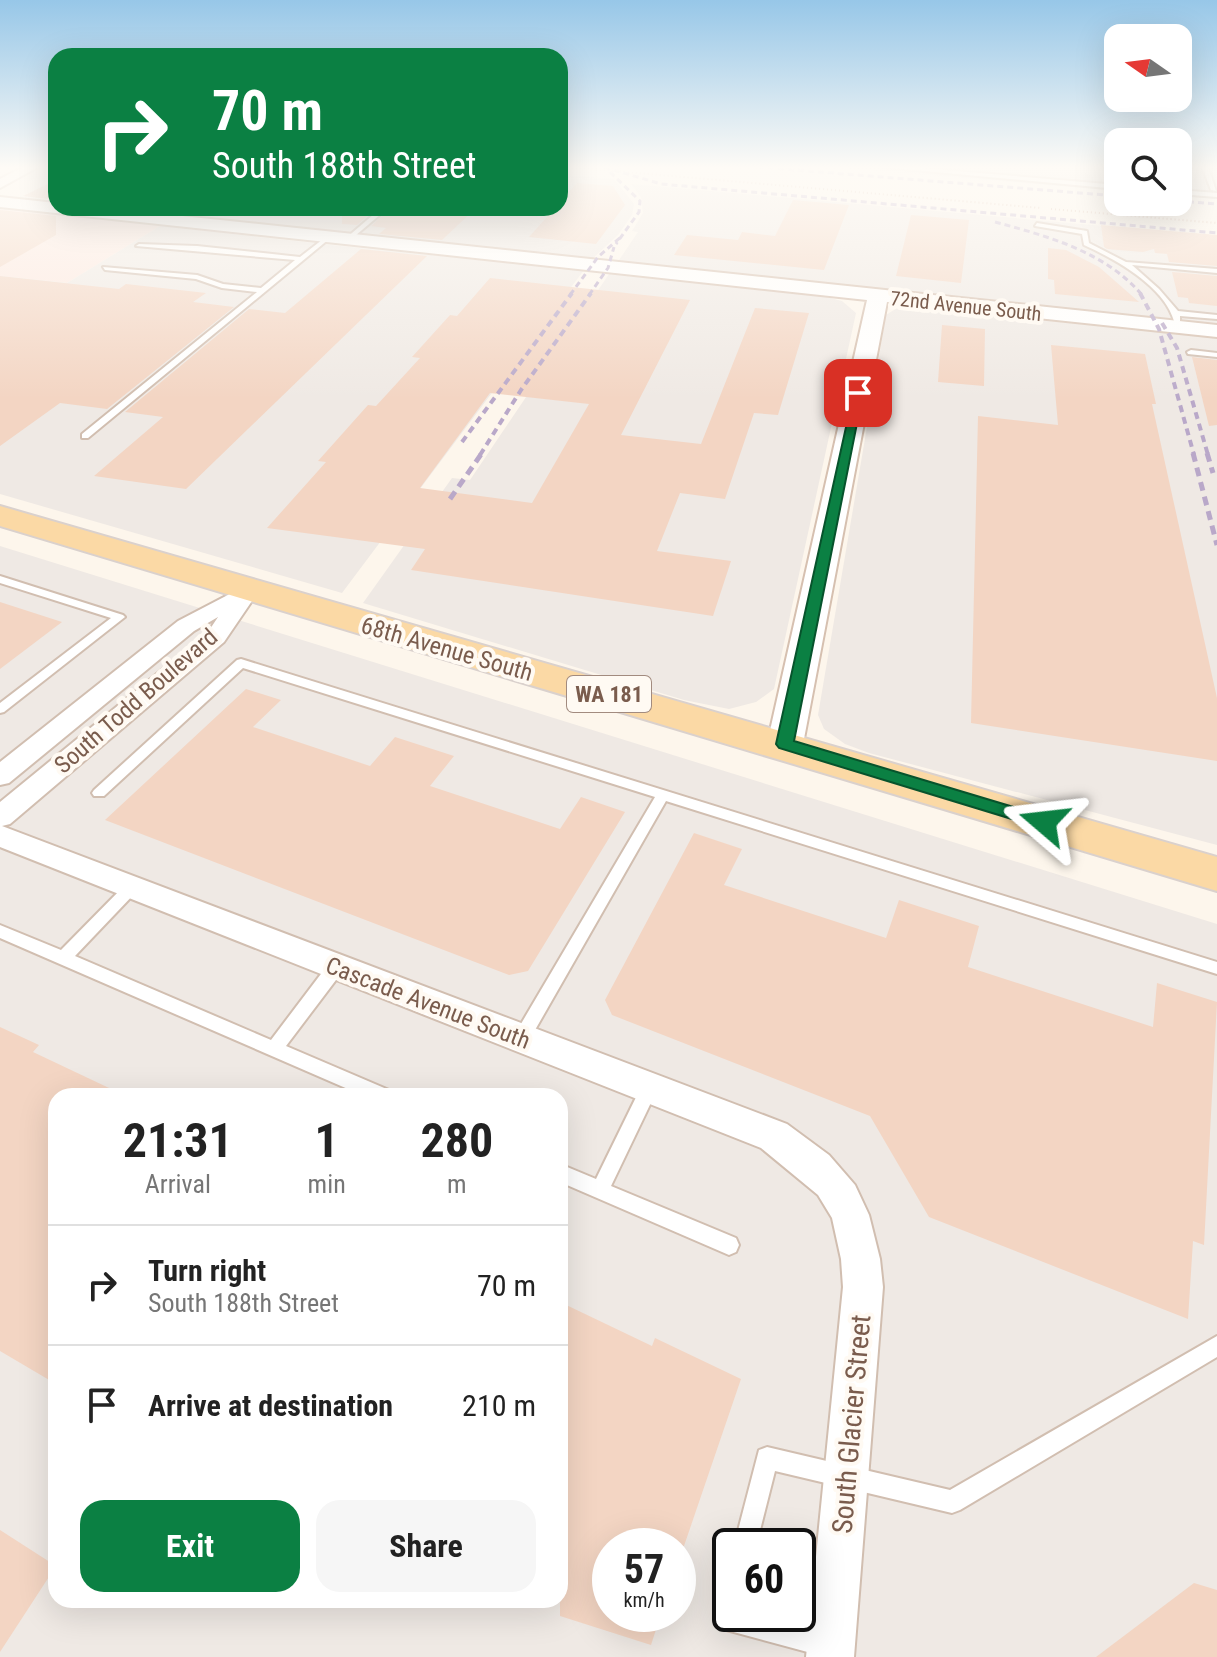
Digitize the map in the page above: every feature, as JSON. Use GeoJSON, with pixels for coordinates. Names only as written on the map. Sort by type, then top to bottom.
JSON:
{"type":"FeatureCollection","features":[{"type":"Feature","properties":{"kind":"main road","name":"68th Avenue South"},"geometry":{"type":"LineString","coordinates":[[0,516],[247,592],[785,744],[1217,874]]}},
{"type":"Feature","properties":{"kind":"street","name":"72nd Avenue South"},"geometry":{"type":"LineString","coordinates":[[387,244],[878,297],[1178,320],[1217,331]]}},
{"type":"Feature","properties":{"kind":"street"},"geometry":{"type":"LineString","coordinates":[[785,744],[878,297]]}},
{"type":"Feature","properties":{"kind":"street","name":"South Todd Boulevard"},"geometry":{"type":"LineString","coordinates":[[0,776],[186,626],[247,592]]}},
{"type":"Feature","properties":{"kind":"street","name":"South Todd Boulevard"},"geometry":{"type":"LineString","coordinates":[[0,817],[216,637],[247,592]]}},
{"type":"Feature","properties":{"kind":"street","name":"Cascade Avenue South"},"geometry":{"type":"LineString","coordinates":[[0,836],[774,1136],[815,1163],[841,1193]]}},
{"type":"Feature","properties":{"kind":"street","name":"South Glacier Street"},"geometry":{"type":"LineString","coordinates":[[831,1652],[863,1287],[859,1241],[841,1193]]}},
{"type":"Feature","properties":{"kind":"lane"},"geometry":{"type":"LineString","coordinates":[[85,436],[245,308],[261,290],[301,259],[327,244]]}},
{"type":"Feature","properties":{"kind":"lane"},"geometry":{"type":"LineString","coordinates":[[1087,244],[1125,262],[1151,282],[1178,320],[1217,317]]}},
{"type":"Feature","properties":{"kind":"lane"},"geometry":{"type":"LineString","coordinates":[[139,246],[197,248],[301,259]]}},
{"type":"Feature","properties":{"kind":"lane"},"geometry":{"type":"LineString","coordinates":[[1125,262],[1217,271]]}},
{"type":"Feature","properties":{"kind":"lane"},"geometry":{"type":"LineString","coordinates":[[105,268],[197,277],[222,286],[261,290]]}},
{"type":"Feature","properties":{"kind":"lane"},"geometry":{"type":"LineString","coordinates":[[1191,352],[1217,355]]}},
{"type":"Feature","properties":{"kind":"lane"},"geometry":{"type":"LineString","coordinates":[[0,579],[119,617],[0,709]]}},
{"type":"Feature","properties":{"kind":"lane"},"geometry":{"type":"LineString","coordinates":[[99,793],[241,663],[1217,968]]}},
{"type":"Feature","properties":{"kind":"lane"},"geometry":{"type":"LineString","coordinates":[[521,1039],[663,795]]}},
{"type":"Feature","properties":{"kind":"lane"},"geometry":{"type":"LineString","coordinates":[[63,958],[131,888]]}},
{"type":"Feature","properties":{"kind":"lane"},"geometry":{"type":"LineString","coordinates":[[0,931],[364,1088]]}},
{"type":"Feature","properties":{"kind":"lane"},"geometry":{"type":"LineString","coordinates":[[274,1049],[336,967]]}},
{"type":"Feature","properties":{"kind":"lane"},"geometry":{"type":"LineString","coordinates":[[600,1190],[649,1088]]}},
{"type":"Feature","properties":{"kind":"lane"},"geometry":{"type":"LineString","coordinates":[[568,1176],[729,1245]]}},
{"type":"Feature","properties":{"kind":"lane"},"geometry":{"type":"LineString","coordinates":[[750,1528],[767,1458],[952,1502],[1217,1346]]}},
{"type":"Feature","properties":{"kind":"lane"},"geometry":{"type":"LineString","coordinates":[[766,1632],[831,1652]]}},
{"type":"Feature","properties":{"kind":"shaded area"},"geometry":{"type":"Polygon","coordinates":[[[0,244],[130,244],[67,283],[0,276],[0,244]]]}},
{"type":"Feature","properties":{"kind":"shaded area"},"geometry":{"type":"Polygon","coordinates":[[[130,244],[326,244],[584,270],[342,593],[0,494],[0,276],[67,283],[130,244]]]}},
{"type":"Feature","properties":{"kind":"shaded area"},"geometry":{"type":"Polygon","coordinates":[[[438,244],[608,244],[590,261],[438,244]]]}},
{"type":"Feature","properties":{"kind":"shaded area"},"geometry":{"type":"Polygon","coordinates":[[[630,244],[1217,244],[1217,325],[617,263],[630,244]]]}},
{"type":"Feature","properties":{"kind":"shaded area"},"geometry":{"type":"Polygon","coordinates":[[[609,274],[826,297],[842,301],[856,313],[774,689],[756,702],[729,709],[684,700],[363,603],[452,478],[470,480],[609,274]]]}},
{"type":"Feature","properties":{"kind":"shaded area"},"geometry":{"type":"Polygon","coordinates":[[[897,308],[1217,338],[1217,845],[869,753],[845,744],[824,729],[818,715],[886,315],[897,308]]]}},
{"type":"Feature","properties":{"kind":"shaded area"},"geometry":{"type":"Polygon","coordinates":[[[0,546],[1217,924],[1217,1657],[0,1657],[0,546]]]}},
{"type":"Feature","properties":{"kind":"building"},"geometry":{"type":"Polygon","coordinates":[[[0,244],[40,244],[0,267],[0,244]]]}},
{"type":"Feature","properties":{"kind":"building"},"geometry":{"type":"Polygon","coordinates":[[[681,244],[834,244],[824,270],[674,255],[681,244]]]}},
{"type":"Feature","properties":{"kind":"building"},"geometry":{"type":"Polygon","coordinates":[[[904,244],[966,244],[961,283],[896,276],[904,244]]]}},
{"type":"Feature","properties":{"kind":"building"},"geometry":{"type":"Polygon","coordinates":[[[1104,244],[1217,244],[1217,266],[1169,262],[1167,254],[1155,253],[1154,249],[1143,252],[1104,247],[1104,244]]]}},
{"type":"Feature","properties":{"kind":"building"},"geometry":{"type":"Polygon","coordinates":[[[1048,248],[1066,250],[1099,267],[1139,302],[1055,294],[1054,280],[1048,279],[1048,248]]]}},
{"type":"Feature","properties":{"kind":"building"},"geometry":{"type":"Polygon","coordinates":[[[361,249],[427,256],[186,489],[94,476],[163,417],[125,412],[249,309],[285,313],[361,249]]]}},
{"type":"Feature","properties":{"kind":"building"},"geometry":{"type":"Polygon","coordinates":[[[1172,272],[1217,276],[1217,306],[1189,303],[1188,298],[1178,297],[1172,272]]]}},
{"type":"Feature","properties":{"kind":"building"},"geometry":{"type":"Polygon","coordinates":[[[0,276],[119,289],[126,284],[206,293],[193,302],[234,307],[107,409],[60,403],[0,446],[0,276]]]}},
{"type":"Feature","properties":{"kind":"building"},"geometry":{"type":"Polygon","coordinates":[[[490,278],[690,300],[621,435],[701,444],[755,308],[809,313],[778,415],[754,413],[725,499],[680,493],[657,551],[731,561],[713,616],[411,570],[425,549],[267,528],[326,462],[318,461],[368,405],[376,406],[420,358],[412,357],[450,315],[457,316],[490,278]],[[490,393],[420,488],[532,503],[589,404],[490,393]]]}},
{"type":"Feature","properties":{"kind":"building"},"geometry":{"type":"Polygon","coordinates":[[[942,325],[985,329],[984,386],[938,382],[942,325]]]}},
{"type":"Feature","properties":{"kind":"building"},"geometry":{"type":"Polygon","coordinates":[[[1051,345],[1145,354],[1156,404],[1152,404],[1217,698],[1217,761],[971,723],[978,416],[1058,425],[1051,345]]]}},
{"type":"Feature","properties":{"kind":"building"},"geometry":{"type":"Polygon","coordinates":[[[1192,357],[1217,360],[1217,425],[1209,426],[1192,357]]]}},
{"type":"Feature","properties":{"kind":"building"},"geometry":{"type":"Polygon","coordinates":[[[0,602],[62,622],[0,669],[0,602]]]}},
{"type":"Feature","properties":{"kind":"building"},"geometry":{"type":"Polygon","coordinates":[[[246,689],[281,700],[253,727],[370,766],[395,737],[454,756],[430,786],[560,829],[581,797],[625,812],[528,971],[509,975],[105,820],[246,689]]]}},
{"type":"Feature","properties":{"kind":"building"},"geometry":{"type":"Polygon","coordinates":[[[694,833],[742,849],[724,885],[886,938],[899,900],[979,926],[968,967],[1153,1027],[1157,983],[1217,1002],[1204,1245],[1193,1241],[1188,1319],[929,1217],[870,1116],[612,1015],[605,1000],[694,833]]]}},
{"type":"Feature","properties":{"kind":"building"},"geometry":{"type":"Polygon","coordinates":[[[0,1027],[39,1045],[33,1052],[109,1088],[48,1088],[48,1379],[0,1351],[0,1027]]]}},
{"type":"Feature","properties":{"kind":"building"},"geometry":{"type":"Polygon","coordinates":[[[568,1306],[652,1346],[655,1338],[741,1379],[690,1528],[592,1528],[592,1626],[560,1616],[560,1608],[568,1608],[568,1306]]]}},
{"type":"Feature","properties":{"kind":"building"},"geometry":{"type":"Polygon","coordinates":[[[0,1530],[48,1561],[48,1578],[0,1652],[0,1530]]]}},
{"type":"Feature","properties":{"kind":"building"},"geometry":{"type":"Polygon","coordinates":[[[1194,1583],[1217,1590],[1217,1657],[1096,1657],[1194,1583]]]}},
{"type":"Feature","properties":{"kind":"building"},"geometry":{"type":"Polygon","coordinates":[[[610,1632],[655,1632],[651,1645],[610,1632]]]}},
{"type":"Feature","properties":{"kind":"railway"},"geometry":{"type":"LineString","coordinates":[[570,295],[598,257],[612,244]]}},
{"type":"Feature","properties":{"kind":"railway"},"geometry":{"type":"LineString","coordinates":[[1065,244],[1111,267],[1140,293]]}},
{"type":"Feature","properties":{"kind":"railway"},"geometry":{"type":"LineString","coordinates":[[589,295],[608,268],[614,247]]}},
{"type":"Feature","properties":{"kind":"railway"},"geometry":{"type":"LineString","coordinates":[[462,442],[572,293]]}},
{"type":"Feature","properties":{"kind":"railway"},"geometry":{"type":"LineString","coordinates":[[480,455],[521,390],[591,293]]}},
{"type":"Feature","properties":{"kind":"railway"},"geometry":{"type":"LineString","coordinates":[[1140,293],[1159,329],[1194,455]]}},
{"type":"Feature","properties":{"kind":"railway"},"geometry":{"type":"LineString","coordinates":[[1162,323],[1177,348],[1208,455]]}},
{"type":"Feature","properties":{"kind":"railway"},"geometry":{"type":"LineString","coordinates":[[450,499],[482,453]]}},
{"type":"Feature","properties":{"kind":"railway"},"geometry":{"type":"LineString","coordinates":[[1193,453],[1217,545]]}},
{"type":"Feature","properties":{"kind":"railway"},"geometry":{"type":"LineString","coordinates":[[1207,453],[1213,473]]}},
{"type":"Feature","properties":{"kind":"route"},"geometry":{"type":"LineString","coordinates":[[858,393],[785,744],[1044,822]]}}]}
